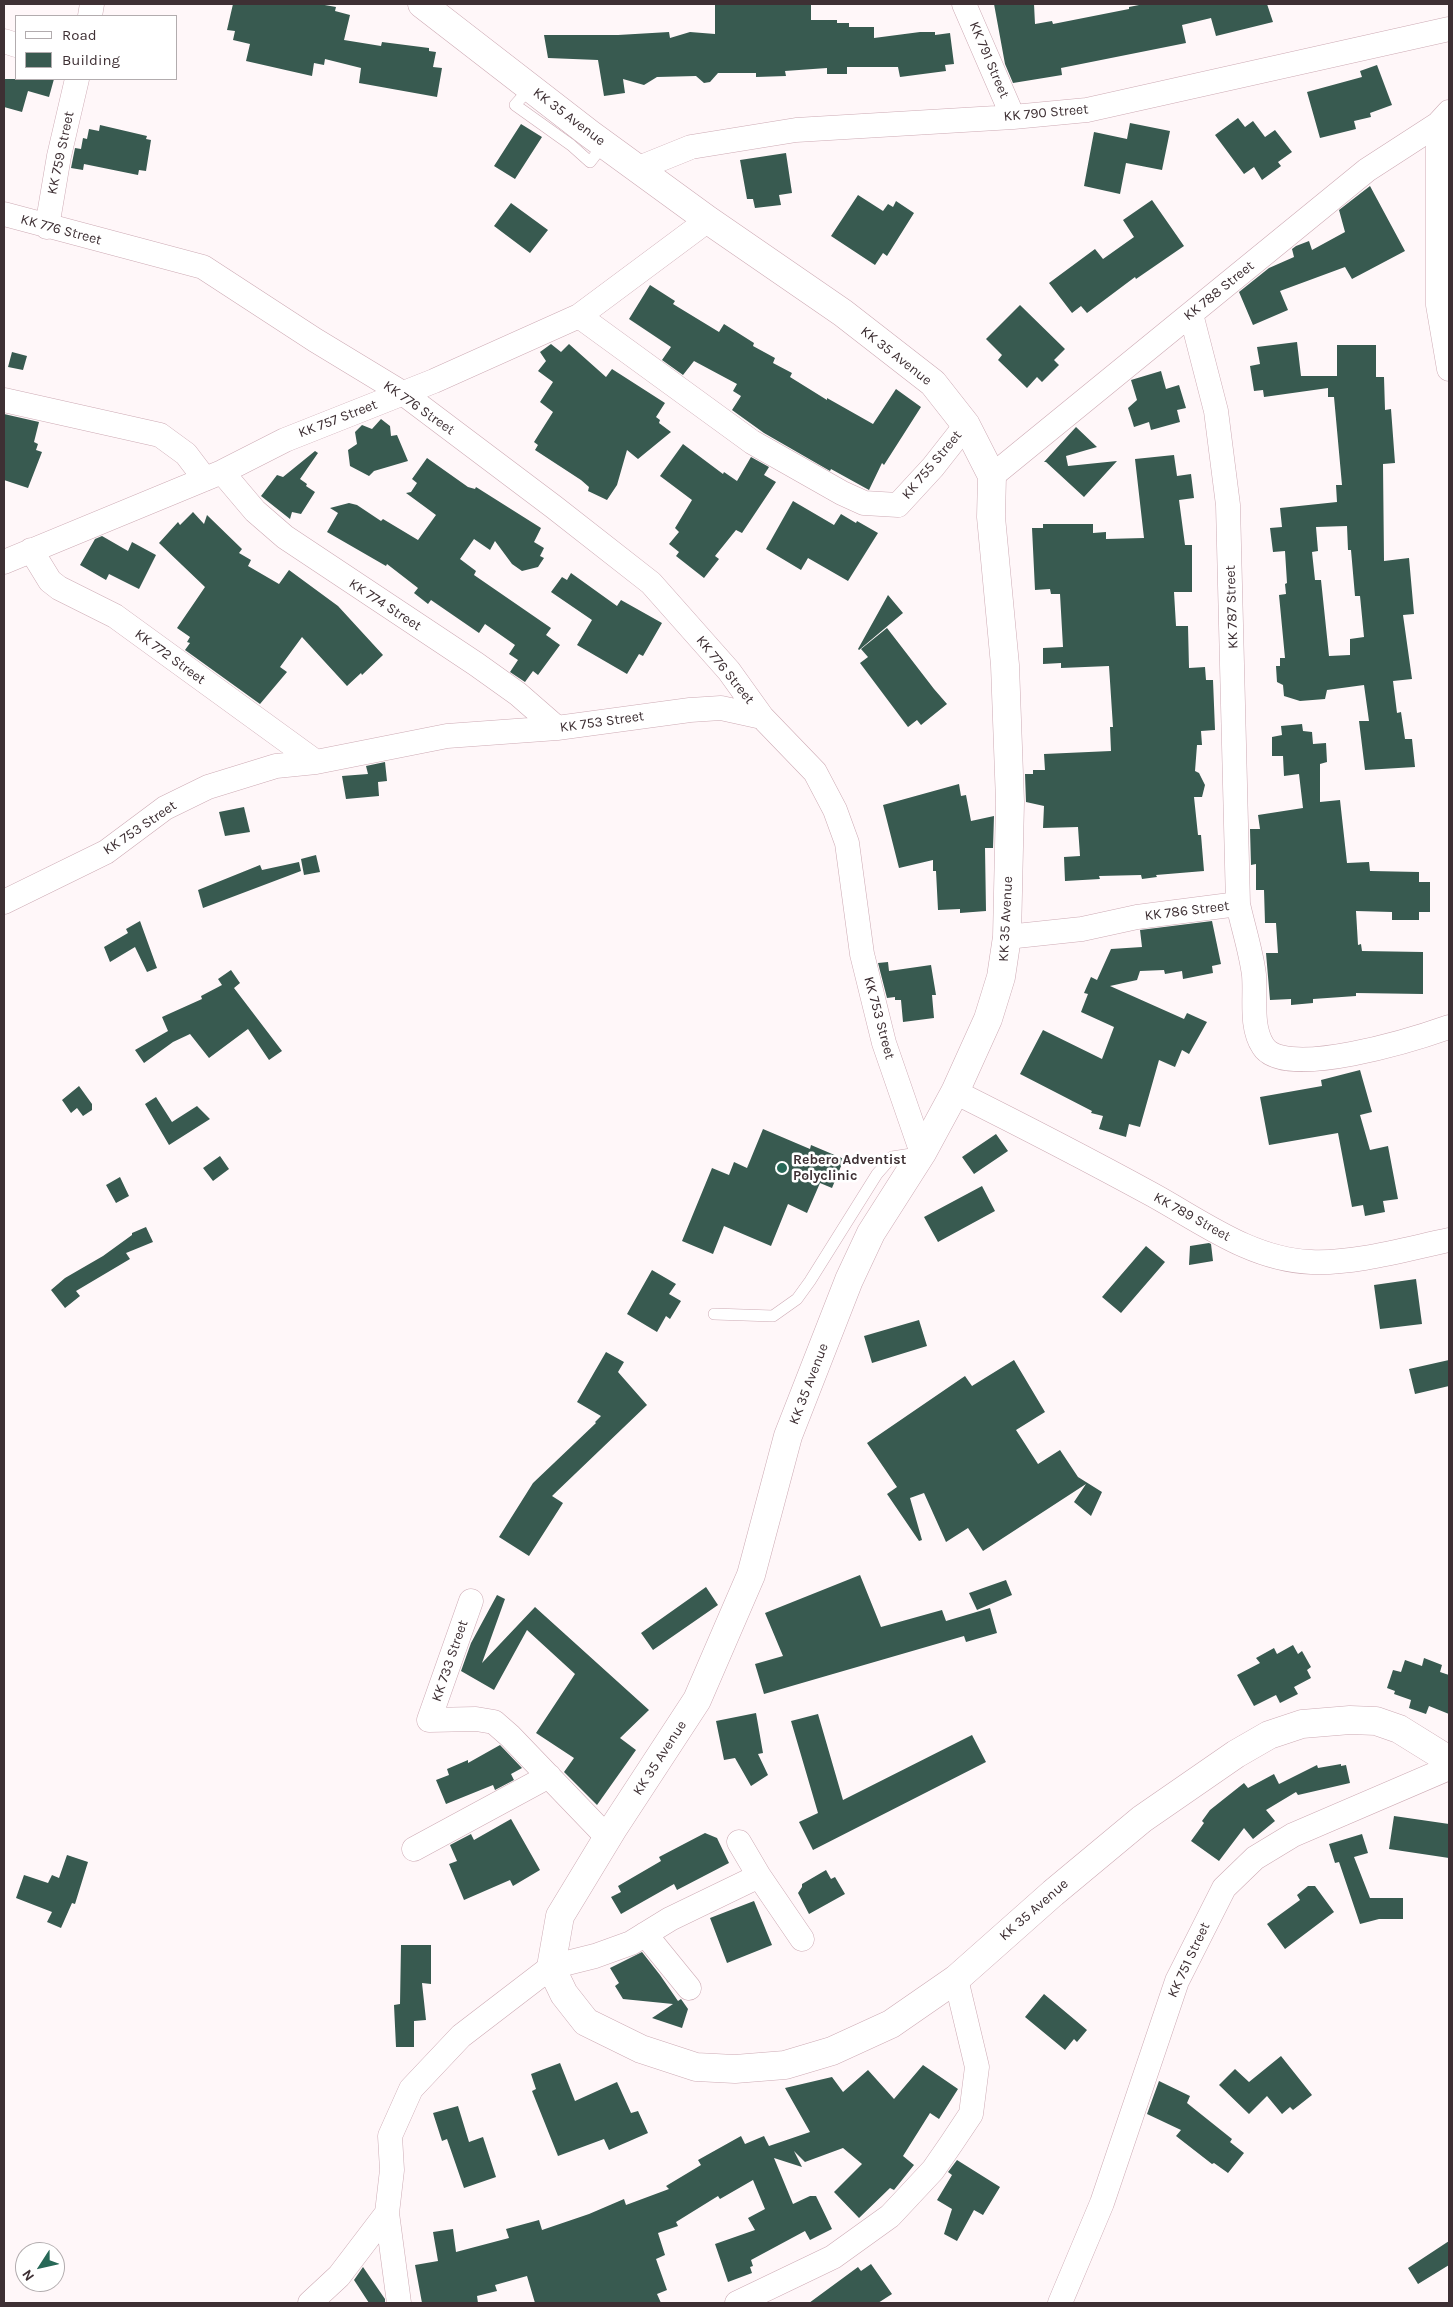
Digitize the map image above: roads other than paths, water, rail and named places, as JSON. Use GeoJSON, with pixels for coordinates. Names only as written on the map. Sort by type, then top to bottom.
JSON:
{"type":"FeatureCollection","features":[{"type":"Feature","properties":{"kind":"main road","name":"KK 35 Avenue"},"geometry":{"type":"LineString","coordinates":[[422,4],[604,144],[708,220],[843,314],[933,384],[966,425],[992,476],[992,517],[1005,665],[1010,802],[1007,937],[1002,977],[988,1019],[955,1092],[922,1153],[871,1233],[849,1280],[788,1436],[751,1575],[697,1700],[560,1916],[551,1966],[564,1994],[586,2022],[641,2050],[696,2067],[735,2069],[785,2065],[832,2051],[891,2024],[956,1980],[1053,1893],[1142,1819],[1236,1754],[1269,1735],[1302,1724],[1350,1720],[1376,1721],[1399,1729],[1449,1760]]}},
{"type":"Feature","properties":{"kind":"street","name":"KK 791 Street"},"geometry":{"type":"LineString","coordinates":[[964,4],[1013,117]]}},
{"type":"Feature","properties":{"kind":"street","name":"KK 790 Street"},"geometry":{"type":"LineString","coordinates":[[639,168],[691,148],[796,130],[1013,117],[1087,110],[1449,29]]}},
{"type":"Feature","properties":{"kind":"street","name":"KK 759 Street"},"geometry":{"type":"LineString","coordinates":[[47,227],[59,156],[77,80]]}},
{"type":"Feature","properties":{"kind":"street","name":"KK 788 Street"},"geometry":{"type":"LineString","coordinates":[[992,476],[1367,170],[1444,118]]}},
{"type":"Feature","properties":{"kind":"street"},"geometry":{"type":"LineString","coordinates":[[1444,118],[1438,305],[1449,369]]}},
{"type":"Feature","properties":{"kind":"street","name":"KK 776 Street"},"geometry":{"type":"LineString","coordinates":[[4,214],[203,267],[315,340],[404,394],[652,583],[729,671],[762,717]]}},
{"type":"Feature","properties":{"kind":"street","name":"KK 757 Street"},"geometry":{"type":"LineString","coordinates":[[4,562],[214,475],[284,440],[404,394],[473,362],[526,342],[579,316],[708,220]]}},
{"type":"Feature","properties":{"kind":"street","name":"KK 787 Street"},"geometry":{"type":"LineString","coordinates":[[1191,314],[1216,411],[1228,505],[1238,904]]}},
{"type":"Feature","properties":{"kind":"street","name":"KK 755 Street"},"geometry":{"type":"LineString","coordinates":[[579,316],[752,442],[842,493],[864,503],[898,505],[933,467],[966,425]]}},
{"type":"Feature","properties":{"kind":"street","name":"KK 774 Street"},"geometry":{"type":"LineString","coordinates":[[4,400],[160,435],[214,475],[284,537],[376,600],[476,664],[518,694],[557,728]]}},
{"type":"Feature","properties":{"kind":"street","name":"KK 772 Street"},"geometry":{"type":"LineString","coordinates":[[31,550],[50,581],[59,588],[115,616],[316,762]]}},
{"type":"Feature","properties":{"kind":"street","name":"KK 753 Street"},"geometry":{"type":"LineString","coordinates":[[4,902],[106,852],[165,808],[208,787],[276,766],[316,762],[447,736],[557,728],[690,710],[721,708],[762,717],[815,772],[835,810],[847,843],[862,954],[884,1043],[922,1153]]}},
{"type":"Feature","properties":{"kind":"street","name":"KK 786 Street"},"geometry":{"type":"LineString","coordinates":[[1007,937],[1082,929],[1137,917],[1238,904],[1254,974],[1258,1034],[1263,1048],[1272,1054],[1290,1059],[1320,1059],[1378,1049],[1449,1027]]}},
{"type":"Feature","properties":{"kind":"street","name":"KK 789 Street"},"geometry":{"type":"LineString","coordinates":[[955,1092],[1024,1126],[1154,1195],[1227,1238],[1267,1253],[1311,1262],[1341,1261],[1449,1240]]}},
{"type":"Feature","properties":{"kind":"street","name":"KK 733 Street"},"geometry":{"type":"LineString","coordinates":[[471,1601],[429,1720],[476,1719],[494,1722],[549,1776]]}},
{"type":"Feature","properties":{"kind":"street","name":"KK 751 Street"},"geometry":{"type":"LineString","coordinates":[[1060,2303],[1102,2203],[1177,1981],[1224,1888],[1255,1858],[1294,1834],[1449,1768]]}},
{"type":"Feature","properties":{"kind":"street"},"geometry":{"type":"LineString","coordinates":[[414,1849],[549,1776],[608,1838]]}},
{"type":"Feature","properties":{"kind":"street"},"geometry":{"type":"LineString","coordinates":[[739,1842],[758,1876],[802,1939]]}},
{"type":"Feature","properties":{"kind":"street"},"geometry":{"type":"LineString","coordinates":[[399,2303],[388,2213],[392,2170],[390,2136],[411,2089],[461,2036],[551,1966],[595,1956],[631,1943],[670,1919],[758,1876]]}},
{"type":"Feature","properties":{"kind":"street"},"geometry":{"type":"LineString","coordinates":[[645,1934],[689,1988]]}},
{"type":"Feature","properties":{"kind":"street"},"geometry":{"type":"LineString","coordinates":[[737,2303],[833,2257],[890,2216],[933,2170],[971,2114],[977,2067],[956,1980]]}},
{"type":"Feature","properties":{"kind":"street"},"geometry":{"type":"LineString","coordinates":[[310,2303],[339,2276],[388,2213]]}},
{"type":"Feature","properties":{"kind":"lane"},"geometry":{"type":"LineString","coordinates":[[714,1314],[773,1316],[797,1299],[877,1174],[892,1157],[922,1153]]}},
{"type":"Feature","properties":{"kind":"place","name":"Rebero Adventist Polyclinic"},"geometry":{"type":"Point","coordinates":[782,1168]}}]}
